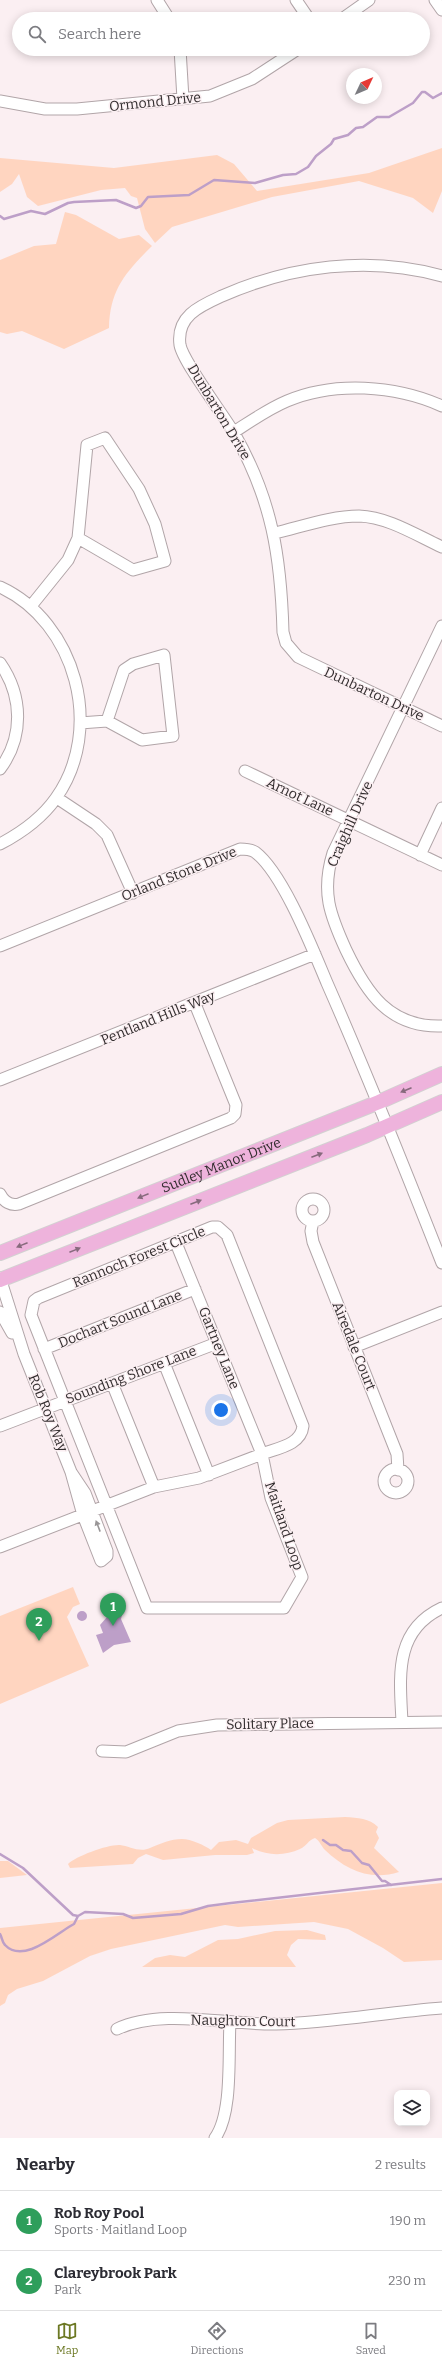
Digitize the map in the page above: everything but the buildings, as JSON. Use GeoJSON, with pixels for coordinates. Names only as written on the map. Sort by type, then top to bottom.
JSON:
{"type":"FeatureCollection","features":[{"type":"Feature","properties":{"kind":"main road","name":"Sudley Manor Drive"},"geometry":{"type":"LineString","coordinates":[[0,1253],[379,1102],[442,1074]]}},
{"type":"Feature","properties":{"kind":"main road","name":"Sudley Manor Drive"},"geometry":{"type":"LineString","coordinates":[[0,1279],[388,1126],[442,1102]]}},
{"type":"Feature","properties":{"kind":"street"},"geometry":{"type":"LineString","coordinates":[[157,0],[165,12]]}},
{"type":"Feature","properties":{"kind":"street"},"geometry":{"type":"LineString","coordinates":[[296,0],[304,12]]}},
{"type":"Feature","properties":{"kind":"street"},"geometry":{"type":"LineString","coordinates":[[352,12],[370,0]]}},
{"type":"Feature","properties":{"kind":"street"},"geometry":{"type":"LineString","coordinates":[[435,0],[442,10]]}},
{"type":"Feature","properties":{"kind":"street"},"geometry":{"type":"LineString","coordinates":[[180,56],[183,99]]}},
{"type":"Feature","properties":{"kind":"street","name":"Ormond Drive"},"geometry":{"type":"LineString","coordinates":[[0,101],[44,109],[107,108],[210,96],[252,80],[288,56]]}},
{"type":"Feature","properties":{"kind":"street","name":"Dunbarton Drive"},"geometry":{"type":"LineString","coordinates":[[442,276],[385,266],[348,266],[302,270],[252,282],[195,308],[189,314],[182,327],[182,350],[234,432],[258,482],[274,533],[281,588],[283,632],[286,643],[292,652],[298,657],[442,726]]}},
{"type":"Feature","properties":{"kind":"street"},"geometry":{"type":"LineString","coordinates":[[234,432],[288,401],[332,390],[383,390],[421,398],[442,406]]}},
{"type":"Feature","properties":{"kind":"street"},"geometry":{"type":"LineString","coordinates":[[30,606],[68,560],[78,538],[87,445],[104,438],[139,489],[155,524],[165,561],[133,570],[78,538]]}},
{"type":"Feature","properties":{"kind":"street"},"geometry":{"type":"LineString","coordinates":[[274,533],[333,519],[360,516],[392,523],[442,547]]}},
{"type":"Feature","properties":{"kind":"street"},"geometry":{"type":"LineString","coordinates":[[0,586],[30,606],[58,639],[74,673],[79,698],[80,723],[73,760],[57,798],[34,822],[0,844]]}},
{"type":"Feature","properties":{"kind":"street","name":"Craighill Drive"},"geometry":{"type":"LineString","coordinates":[[442,626],[333,854],[327,878],[327,895],[334,924],[361,981],[379,1003],[390,1012],[415,1023],[442,1026]]}},
{"type":"Feature","properties":{"kind":"street"},"geometry":{"type":"LineString","coordinates":[[80,723],[107,721],[142,740],[173,736],[164,655],[134,664],[124,670],[107,721]]}},
{"type":"Feature","properties":{"kind":"street"},"geometry":{"type":"LineString","coordinates":[[0,663],[13,684],[18,712],[16,741],[1,764]]}},
{"type":"Feature","properties":{"kind":"street","name":"Arnot Lane"},"geometry":{"type":"LineString","coordinates":[[245,771],[442,865]]}},
{"type":"Feature","properties":{"kind":"street"},"geometry":{"type":"LineString","coordinates":[[57,798],[96,824],[107,835],[133,893]]}},
{"type":"Feature","properties":{"kind":"street"},"geometry":{"type":"LineString","coordinates":[[420,855],[442,808]]}},
{"type":"Feature","properties":{"kind":"street","name":"Orland Stone Drive"},"geometry":{"type":"LineString","coordinates":[[0,946],[240,849],[250,850],[268,866],[288,898],[315,954],[379,1102],[442,1262]]}},
{"type":"Feature","properties":{"kind":"street","name":"Pentland Hills Way"},"geometry":{"type":"LineString","coordinates":[[0,1080],[195,1004],[315,954]]}},
{"type":"Feature","properties":{"kind":"street"},"geometry":{"type":"LineString","coordinates":[[0,1194],[8,1203],[14,1205],[19,1204],[231,1118],[236,1109],[234,1099],[195,1004]]}},
{"type":"Feature","properties":{"kind":"street","name":"Airedale Court"},"geometry":{"type":"LineString","coordinates":[[313,1221],[311,1231],[313,1242],[398,1454],[398,1470]]}},
{"type":"Feature","properties":{"kind":"street","name":"Rannoch Forest Circle"},"geometry":{"type":"LineString","coordinates":[[106,1506],[31,1315],[34,1301],[38,1298],[176,1243],[212,1227],[218,1227],[227,1235],[303,1426],[302,1434],[298,1440],[262,1454]]}},
{"type":"Feature","properties":{"kind":"street","name":"Gartney Lane"},"geometry":{"type":"LineString","coordinates":[[176,1243],[262,1454]]}},
{"type":"Feature","properties":{"kind":"street","name":"Rob Roy Way"},"geometry":{"type":"LineString","coordinates":[[0,1279],[24,1354],[88,1513]]}},
{"type":"Feature","properties":{"kind":"street","name":"Dochart Sound Lane"},"geometry":{"type":"LineString","coordinates":[[44,1348],[195,1289]]}},
{"type":"Feature","properties":{"kind":"street","name":"Rob Roy Way"},"geometry":{"type":"LineString","coordinates":[[0,1312],[24,1354]]}},
{"type":"Feature","properties":{"kind":"street"},"geometry":{"type":"LineString","coordinates":[[354,1347],[442,1312]]}},
{"type":"Feature","properties":{"kind":"street","name":"Sounding Shore Lane"},"geometry":{"type":"LineString","coordinates":[[0,1426],[217,1343]]}},
{"type":"Feature","properties":{"kind":"street"},"geometry":{"type":"LineString","coordinates":[[164,1363],[209,1475]]}},
{"type":"Feature","properties":{"kind":"street"},"geometry":{"type":"LineString","coordinates":[[112,1383],[154,1486]]}},
{"type":"Feature","properties":{"kind":"street"},"geometry":{"type":"LineString","coordinates":[[0,1547],[154,1486],[209,1475],[262,1454]]}},
{"type":"Feature","properties":{"kind":"street","name":"Maitland Loop"},"geometry":{"type":"LineString","coordinates":[[106,1506],[147,1608],[284,1608],[302,1577],[271,1498],[262,1454]]}},
{"type":"Feature","properties":{"kind":"street"},"geometry":{"type":"LineString","coordinates":[[402,1722],[400,1670],[406,1644],[418,1625],[442,1608]]}},
{"type":"Feature","properties":{"kind":"street","name":"Solitary Place"},"geometry":{"type":"LineString","coordinates":[[102,1751],[126,1752],[178,1731],[205,1726],[442,1722]]}},
{"type":"Feature","properties":{"kind":"street","name":"Naughton Court"},"geometry":{"type":"LineString","coordinates":[[117,2029],[129,2023],[152,2019],[274,2024],[305,2023],[442,2008]]}},
{"type":"Feature","properties":{"kind":"street"},"geometry":{"type":"LineString","coordinates":[[215,2138],[222,2124],[227,2105],[230,2022]]}},
{"type":"Feature","properties":{"kind":"shaded area"},"geometry":{"type":"Polygon","coordinates":[[[442,148],[442,191],[433,213],[413,198],[359,181],[272,197],[172,227],[155,243],[145,229],[137,198],[131,196],[125,188],[101,190],[38,206],[27,197],[19,174],[12,184],[0,192],[0,158],[114,168],[217,155],[234,164],[257,191],[369,173],[442,148]]]}},
{"type":"Feature","properties":{"kind":"shaded area"},"geometry":{"type":"Polygon","coordinates":[[[65,212],[76,215],[119,239],[139,235],[152,246],[134,264],[121,282],[112,302],[109,328],[64,349],[22,331],[7,334],[0,332],[0,260],[34,246],[56,244],[65,212]]]}},
{"type":"Feature","properties":{"kind":"shaded area"},"geometry":{"type":"Polygon","coordinates":[[[73,1587],[80,1604],[73,1607],[67,1617],[89,1666],[0,1704],[0,1616],[73,1587]]]}},
{"type":"Feature","properties":{"kind":"shaded area"},"geometry":{"type":"Polygon","coordinates":[[[114,1601],[121,1605],[123,1611],[121,1619],[131,1642],[114,1645],[103,1653],[96,1635],[103,1633],[100,1625],[107,1617],[104,1608],[114,1601]]]}},
{"type":"Feature","properties":{"kind":"shaded area"},"geometry":{"type":"Polygon","coordinates":[[[82,1611],[87,1616],[82,1621],[77,1616],[82,1611]]]}},
{"type":"Feature","properties":{"kind":"shaded area"},"geometry":{"type":"Polygon","coordinates":[[[345,1817],[367,1820],[378,1827],[376,1832],[379,1838],[374,1848],[399,1872],[378,1875],[359,1872],[333,1857],[315,1838],[300,1849],[282,1854],[264,1853],[252,1848],[254,1853],[247,1855],[215,1855],[163,1860],[146,1854],[138,1858],[133,1864],[70,1868],[68,1864],[85,1854],[115,1845],[142,1850],[161,1843],[182,1839],[205,1846],[211,1850],[219,1842],[236,1840],[248,1844],[251,1838],[277,1823],[288,1820],[345,1817]]]}},
{"type":"Feature","properties":{"kind":"shaded area"},"geometry":{"type":"Polygon","coordinates":[[[0,1861],[8,1861],[27,1875],[0,1878],[0,1861]]]}},
{"type":"Feature","properties":{"kind":"shaded area"},"geometry":{"type":"Polygon","coordinates":[[[442,1883],[442,1960],[404,1962],[383,1948],[348,1929],[314,1922],[238,1927],[225,1925],[111,1949],[90,1956],[43,1981],[17,1989],[8,1995],[5,2003],[0,2006],[0,1928],[442,1883]]]}},
{"type":"Feature","properties":{"kind":"shaded area"},"geometry":{"type":"Polygon","coordinates":[[[307,1930],[325,1935],[326,1940],[298,1939],[291,1945],[287,1955],[296,1967],[142,1967],[155,1958],[170,1955],[185,1957],[218,1940],[238,1939],[275,1931],[307,1930]]]}},
{"type":"Feature","properties":{"kind":"waterway"},"geometry":{"type":"LineString","coordinates":[[0,216],[4,219],[31,211],[45,214],[68,203],[74,202],[116,200],[136,208],[141,206],[148,197],[189,195],[214,180],[255,183],[283,175],[296,174],[308,167],[316,156],[331,144],[334,139],[348,135],[356,128],[363,127],[377,117],[389,117],[413,103],[422,92],[425,92],[433,98],[442,93]]}},
{"type":"Feature","properties":{"kind":"waterway"},"geometry":{"type":"LineString","coordinates":[[323,1840],[330,1845],[336,1845],[343,1850],[351,1851],[362,1863],[369,1865],[382,1881],[385,1881],[391,1885]]}},
{"type":"Feature","properties":{"kind":"waterway"},"geometry":{"type":"LineString","coordinates":[[0,1854],[23,1868],[73,1915],[78,1916]]}},
{"type":"Feature","properties":{"kind":"waterway"},"geometry":{"type":"LineString","coordinates":[[0,1934],[5,1945],[13,1950],[22,1951],[41,1945],[74,1924],[78,1916],[85,1912],[123,1914],[133,1918],[181,1914],[208,1906],[442,1879]]}},
{"type":"Feature","properties":{"kind":"place","name":"Rob Roy Pool"},"geometry":{"type":"Point","coordinates":[113,1626]}},
{"type":"Feature","properties":{"kind":"place","name":"Clareybrook Park"},"geometry":{"type":"Point","coordinates":[39,1641]}}]}
